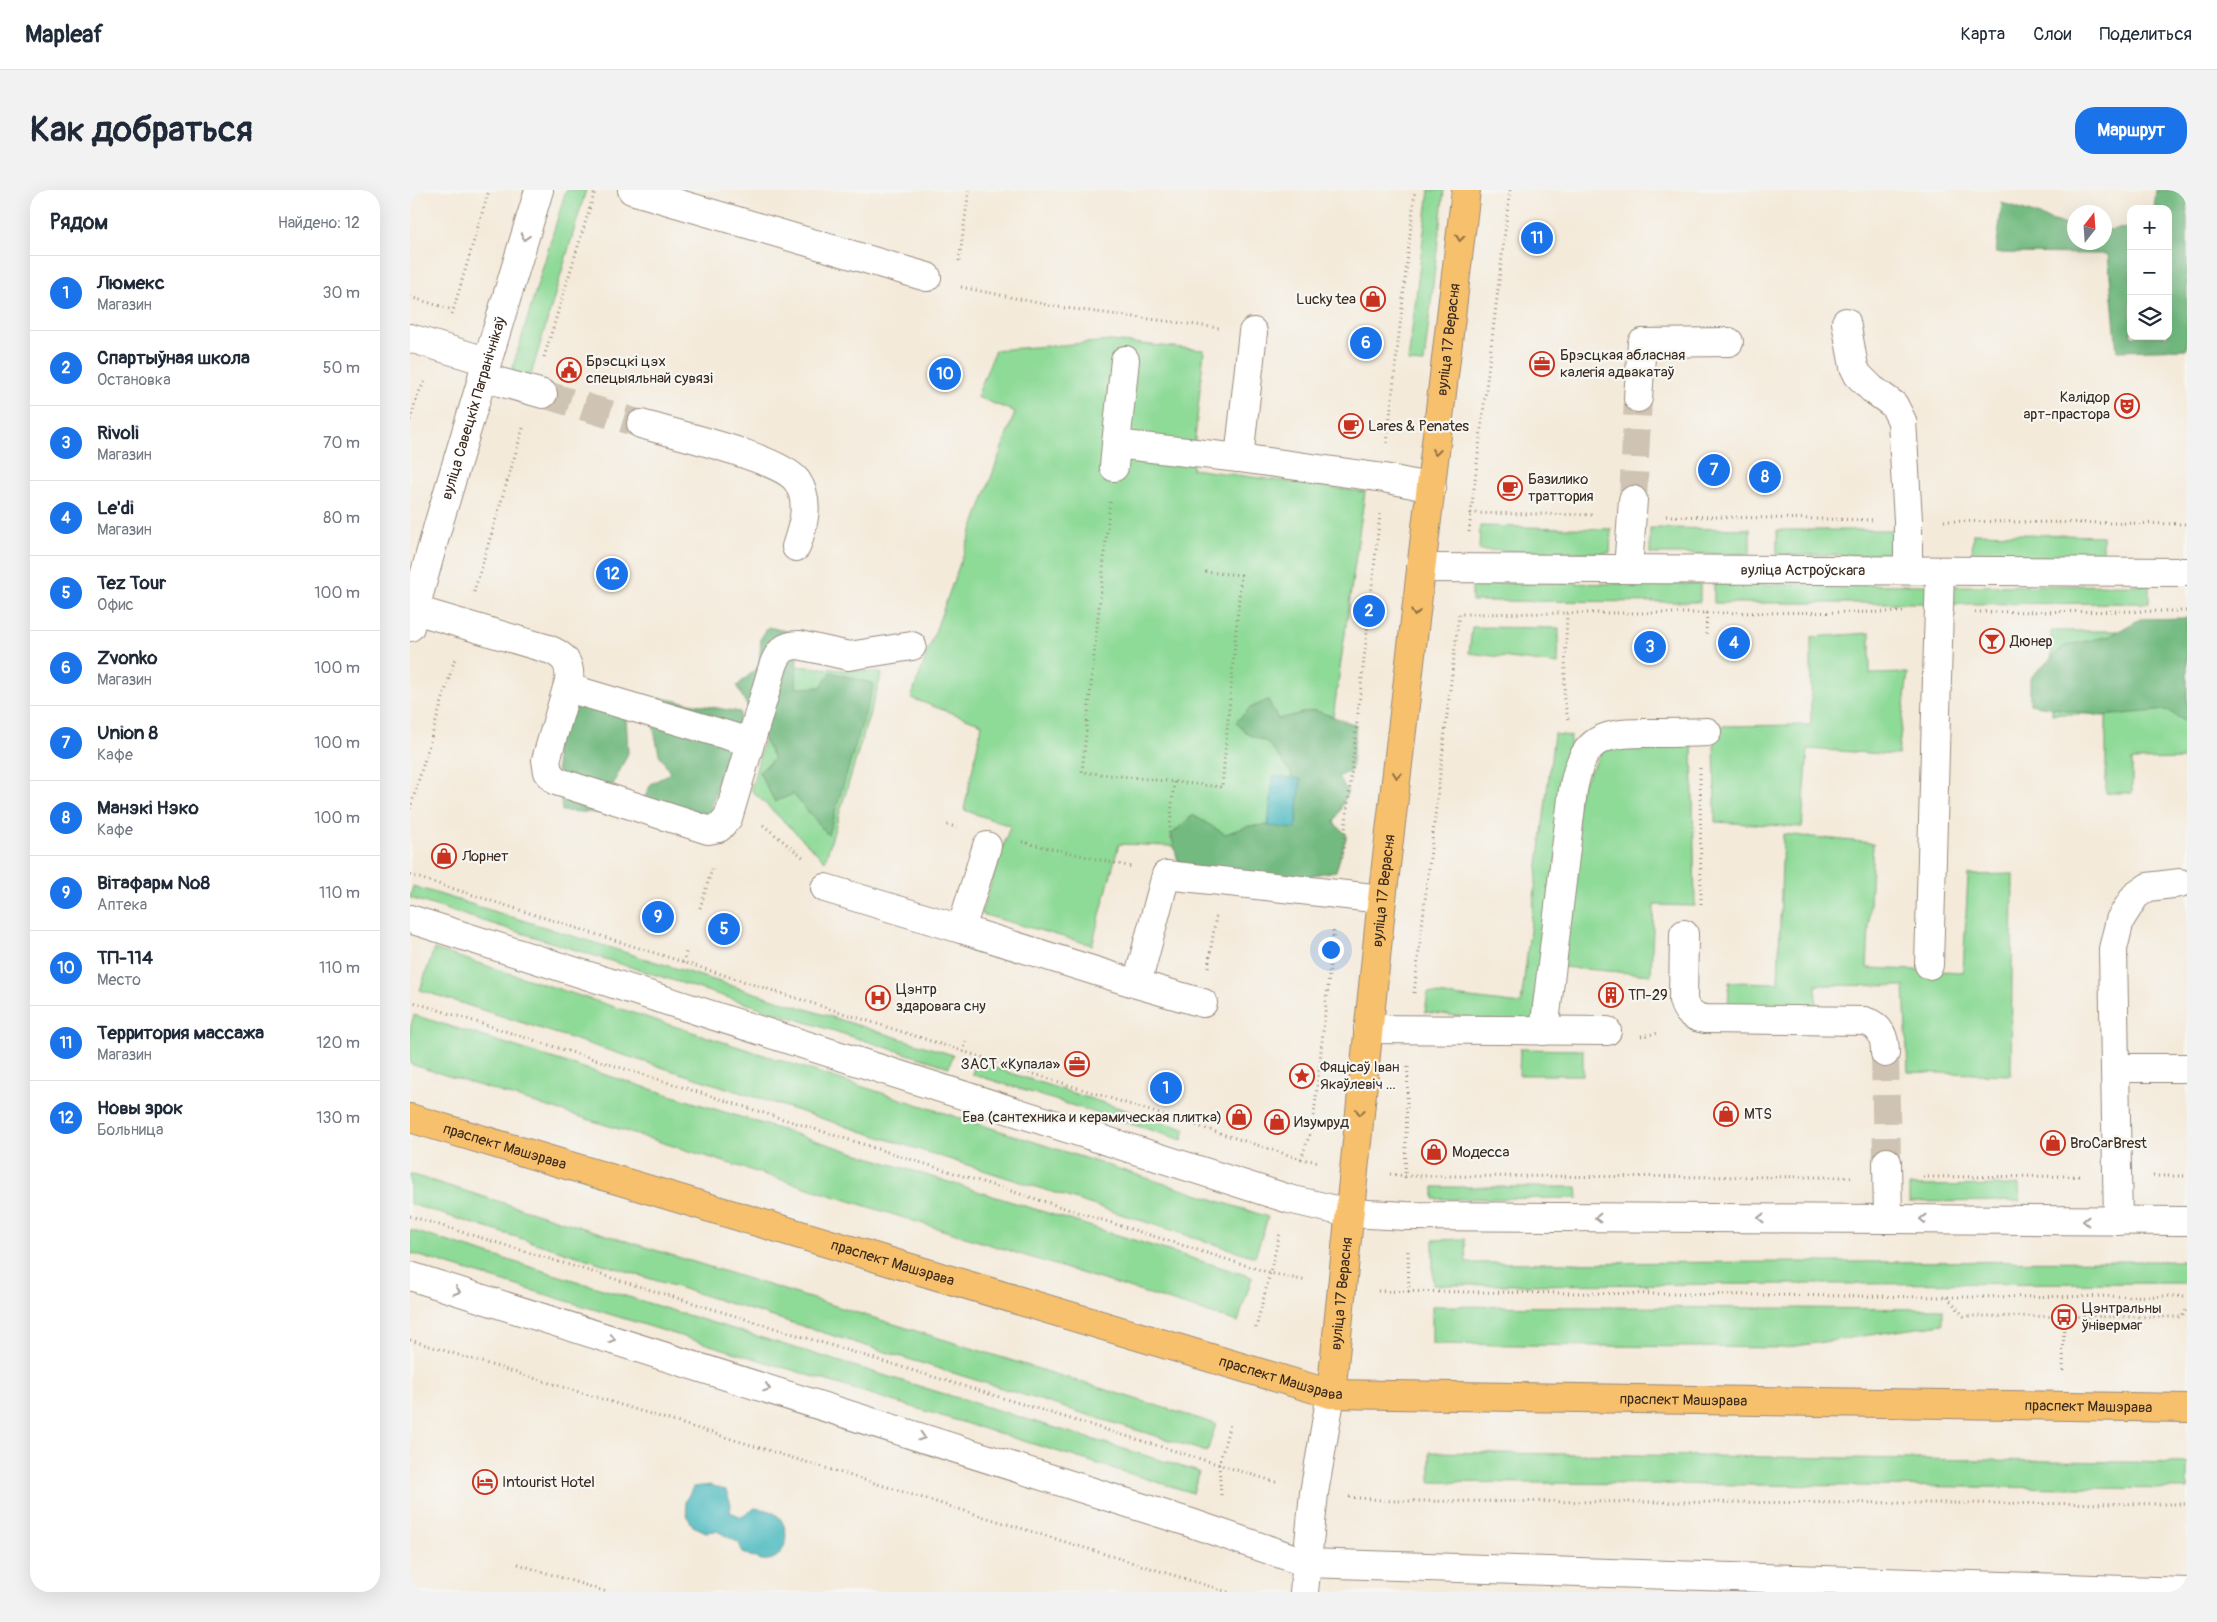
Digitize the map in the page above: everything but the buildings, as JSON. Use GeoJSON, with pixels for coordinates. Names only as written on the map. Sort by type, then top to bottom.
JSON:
{"type":"FeatureCollection","features":[{"type":"Feature","properties":{"kind":"main road","name":"вуліца 17 Верасня"},"geometry":{"type":"LineString","coordinates":[[1330,1394],[1382,899],[1466,190]]}},
{"type":"Feature","properties":{"kind":"main road","name":"праспект Машэрава"},"geometry":{"type":"LineString","coordinates":[[410,1118],[1330,1394],[2187,1408]]}},
{"type":"Feature","properties":{"kind":"street","name":"вуліца Савецкіх Пагранічнікаў"},"geometry":{"type":"LineString","coordinates":[[413,619],[484,369],[539,190]]}},
{"type":"Feature","properties":{"kind":"street"},"geometry":{"type":"LineString","coordinates":[[632,190],[927,277]]}},
{"type":"Feature","properties":{"kind":"street"},"geometry":{"type":"LineString","coordinates":[[1846,322],[1854,366],[1858,375],[1872,389],[1894,405],[1899,412],[1903,430],[1908,520],[1908,570]]}},
{"type":"Feature","properties":{"kind":"street"},"geometry":{"type":"LineString","coordinates":[[1239,458],[1253,332]]}},
{"type":"Feature","properties":{"kind":"street"},"geometry":{"type":"LineString","coordinates":[[410,338],[538,393]]}},
{"type":"Feature","properties":{"kind":"street"},"geometry":{"type":"LineString","coordinates":[[1638,398],[1642,343],[1729,342]]}},
{"type":"Feature","properties":{"kind":"street"},"geometry":{"type":"LineString","coordinates":[[1124,360],[1115,455],[1239,458],[1384,478],[1432,488]]}},
{"type":"Feature","properties":{"kind":"street"},"geometry":{"type":"LineString","coordinates":[[641,424],[759,458],[787,471],[797,481],[805,503],[803,525],[796,547]]}},
{"type":"Feature","properties":{"kind":"street"},"geometry":{"type":"LineString","coordinates":[[1628,569],[1633,508]]}},
{"type":"Feature","properties":{"kind":"street","name":"вуліца Астроўскага"},"geometry":{"type":"LineString","coordinates":[[1421,568],[2187,572]]}},
{"type":"Feature","properties":{"kind":"street"},"geometry":{"type":"LineString","coordinates":[[1929,965],[1940,571]]}},
{"type":"Feature","properties":{"kind":"street"},"geometry":{"type":"LineString","coordinates":[[413,619],[466,623],[548,648],[564,656],[569,669],[568,688],[546,760],[548,772],[556,782],[708,830],[719,828],[726,822],[773,666],[778,655],[786,646],[799,645],[849,656],[912,646]]}},
{"type":"Feature","properties":{"kind":"street"},"geometry":{"type":"LineString","coordinates":[[568,688],[750,742]]}},
{"type":"Feature","properties":{"kind":"street"},"geometry":{"type":"LineString","coordinates":[[1544,1031],[1573,790],[1581,760],[1593,744],[1611,734],[1703,732]]}},
{"type":"Feature","properties":{"kind":"street"},"geometry":{"type":"LineString","coordinates":[[961,929],[987,846]]}},
{"type":"Feature","properties":{"kind":"street"},"geometry":{"type":"LineString","coordinates":[[1137,984],[1166,875],[1382,899]]}},
{"type":"Feature","properties":{"kind":"street"},"geometry":{"type":"LineString","coordinates":[[2118,1221],[2114,1068],[2114,949],[2120,920],[2135,896],[2148,887],[2164,883],[2180,883]]}},
{"type":"Feature","properties":{"kind":"street"},"geometry":{"type":"LineString","coordinates":[[825,888],[1203,1003]]}},
{"type":"Feature","properties":{"kind":"street"},"geometry":{"type":"LineString","coordinates":[[410,918],[1289,1199],[1349,1212],[1406,1216],[2187,1221]]}},
{"type":"Feature","properties":{"kind":"street"},"geometry":{"type":"LineString","coordinates":[[1684,934],[1684,1000],[1686,1009],[1694,1016],[1705,1019],[1865,1021],[1872,1023],[1881,1032],[1884,1037],[1885,1053]]}},
{"type":"Feature","properties":{"kind":"street"},"geometry":{"type":"LineString","coordinates":[[1368,1029],[1607,1031]]}},
{"type":"Feature","properties":{"kind":"street"},"geometry":{"type":"LineString","coordinates":[[2114,1068],[2187,1068]]}},
{"type":"Feature","properties":{"kind":"street"},"geometry":{"type":"LineString","coordinates":[[1887,1170],[1888,1219]]}},
{"type":"Feature","properties":{"kind":"street"},"geometry":{"type":"LineString","coordinates":[[410,1276],[1179,1519],[1307,1563],[2187,1592]]}},
{"type":"Feature","properties":{"kind":"street","name":"вуліца 17 Верасня"},"geometry":{"type":"LineString","coordinates":[[1304,1592],[1314,1493],[1330,1394]]}},
{"type":"Feature","properties":{"kind":"path"},"geometry":{"type":"LineString","coordinates":[[410,297],[453,310],[489,190]]}},
{"type":"Feature","properties":{"kind":"path"},"geometry":{"type":"LineString","coordinates":[[410,809],[466,623],[489,538],[538,393],[595,190]]}},
{"type":"Feature","properties":{"kind":"path"},"geometry":{"type":"LineString","coordinates":[[956,286],[969,190]]}},
{"type":"Feature","properties":{"kind":"path"},"geometry":{"type":"LineString","coordinates":[[1256,1328],[1289,1199],[1313,1125],[1416,190]]}},
{"type":"Feature","properties":{"kind":"path"},"geometry":{"type":"LineString","coordinates":[[1510,190],[1471,513],[1633,508],[1908,520],[2187,524]]}},
{"type":"Feature","properties":{"kind":"path"},"geometry":{"type":"LineString","coordinates":[[927,277],[1005,298],[1058,307],[1253,332]]}},
{"type":"Feature","properties":{"kind":"path"},"geometry":{"type":"LineString","coordinates":[[1115,455],[1082,772],[1222,787],[1241,575],[1205,572]]}},
{"type":"Feature","properties":{"kind":"path"},"geometry":{"type":"LineString","coordinates":[[1567,613],[1565,707],[1572,725],[1593,744]]}},
{"type":"Feature","properties":{"kind":"path"},"geometry":{"type":"LineString","coordinates":[[1409,1292],[1405,1176],[1409,1030],[1459,614],[1706,613],[1706,634]]}},
{"type":"Feature","properties":{"kind":"path"},"geometry":{"type":"LineString","coordinates":[[1701,910],[1703,732]]}},
{"type":"Feature","properties":{"kind":"path"},"geometry":{"type":"LineString","coordinates":[[1014,840],[1166,875],[1174,782]]}},
{"type":"Feature","properties":{"kind":"path"},"geometry":{"type":"LineString","coordinates":[[733,802],[803,857],[825,888]]}},
{"type":"Feature","properties":{"kind":"path"},"geometry":{"type":"LineString","coordinates":[[947,825],[966,829]]}},
{"type":"Feature","properties":{"kind":"path"},"geometry":{"type":"LineString","coordinates":[[700,908],[717,855],[719,828]]}},
{"type":"Feature","properties":{"kind":"path"},"geometry":{"type":"LineString","coordinates":[[410,875],[1301,1159],[1354,1169],[1405,1176],[1887,1170],[2187,1176]]}},
{"type":"Feature","properties":{"kind":"path"},"geometry":{"type":"LineString","coordinates":[[1203,1003],[1221,881]]}},
{"type":"Feature","properties":{"kind":"path"},"geometry":{"type":"LineString","coordinates":[[683,962],[687,949]]}},
{"type":"Feature","properties":{"kind":"path"},"geometry":{"type":"LineString","coordinates":[[963,1052],[967,1039]]}},
{"type":"Feature","properties":{"kind":"path"},"geometry":{"type":"LineString","coordinates":[[410,1216],[1314,1493],[1392,1501],[2187,1504]]}},
{"type":"Feature","properties":{"kind":"path"},"geometry":{"type":"LineString","coordinates":[[1946,1296],[1964,1316],[2182,1317],[2187,1308]]}},
{"type":"Feature","properties":{"kind":"path"},"geometry":{"type":"LineString","coordinates":[[2063,1405],[2064,1316]]}},
{"type":"Feature","properties":{"kind":"path"},"geometry":{"type":"LineString","coordinates":[[410,1340],[1228,1592]]}},
{"type":"Feature","properties":{"kind":"path"},"geometry":{"type":"LineString","coordinates":[[1221,1498],[1219,1464],[1230,1424]]}},
{"type":"Feature","properties":{"kind":"path"},"geometry":{"type":"LineString","coordinates":[[518,1564],[607,1592]]}},
{"type":"Feature","properties":{"kind":"green space"},"geometry":{"type":"Polygon","coordinates":[[[566,190],[586,190],[528,385],[509,380],[566,190]]]}},
{"type":"Feature","properties":{"kind":"green space"},"geometry":{"type":"Polygon","coordinates":[[[1429,190],[1444,190],[1424,363],[1408,362],[1429,190]]]}},
{"type":"Feature","properties":{"kind":"green space"},"geometry":{"type":"Polygon","coordinates":[[[2156,190],[2187,190],[2187,349],[2117,351],[2108,254],[1996,253],[2002,203],[2067,226],[2067,250],[2112,250],[2112,229],[2127,228],[2127,340],[2172,340],[2172,205],[2154,205],[2156,190]]]}},
{"type":"Feature","properties":{"kind":"green space"},"geometry":{"type":"Polygon","coordinates":[[[1111,341],[1204,350],[1192,469],[1365,492],[1314,852],[1119,844],[1092,945],[981,914],[1010,826],[964,810],[982,724],[911,698],[1015,412],[977,397],[995,350],[1111,341]]]}},
{"type":"Feature","properties":{"kind":"green space"},"geometry":{"type":"Polygon","coordinates":[[[1480,526],[1611,529],[1610,553],[1479,550],[1480,526]]]}},
{"type":"Feature","properties":{"kind":"green space"},"geometry":{"type":"Polygon","coordinates":[[[1650,528],[1750,529],[1750,554],[1650,554],[1650,528]]]}},
{"type":"Feature","properties":{"kind":"green space"},"geometry":{"type":"Polygon","coordinates":[[[1777,530],[1899,530],[1899,555],[1777,555],[1777,530]]]}},
{"type":"Feature","properties":{"kind":"green space"},"geometry":{"type":"Polygon","coordinates":[[[1973,533],[2103,536],[2103,559],[1972,556],[1973,533]]]}},
{"type":"Feature","properties":{"kind":"green space"},"geometry":{"type":"Polygon","coordinates":[[[1472,583],[1700,584],[1700,602],[1472,601],[1472,583]]]}},
{"type":"Feature","properties":{"kind":"green space"},"geometry":{"type":"Polygon","coordinates":[[[1714,584],[1931,585],[1930,603],[1714,603],[1714,584]]]}},
{"type":"Feature","properties":{"kind":"green space"},"geometry":{"type":"Polygon","coordinates":[[[2149,585],[2149,603],[1949,604],[1949,586],[2149,585]]]}},
{"type":"Feature","properties":{"kind":"green space"},"geometry":{"type":"Polygon","coordinates":[[[2187,618],[2187,723],[2167,710],[2101,716],[2030,704],[2030,678],[2064,646],[2110,636],[2140,619],[2187,618]]]}},
{"type":"Feature","properties":{"kind":"green space"},"geometry":{"type":"Polygon","coordinates":[[[768,627],[805,635],[797,657],[796,688],[821,687],[831,672],[874,684],[828,835],[793,794],[775,802],[759,772],[774,759],[737,686],[759,666],[761,638],[768,627]]]}},
{"type":"Feature","properties":{"kind":"green space"},"geometry":{"type":"Polygon","coordinates":[[[1472,627],[1559,628],[1558,664],[1469,653],[1472,627]]]}},
{"type":"Feature","properties":{"kind":"green space"},"geometry":{"type":"Polygon","coordinates":[[[2051,631],[2187,631],[2187,759],[2132,760],[2132,793],[2106,793],[2106,714],[2052,714],[2051,631]]]}},
{"type":"Feature","properties":{"kind":"green space"},"geometry":{"type":"Polygon","coordinates":[[[1870,633],[1870,674],[1908,673],[1898,755],[1808,749],[1802,827],[1715,822],[1714,726],[1811,725],[1811,637],[1870,633]]]}},
{"type":"Feature","properties":{"kind":"green space"},"geometry":{"type":"Polygon","coordinates":[[[783,665],[882,673],[825,861],[751,790],[783,665]]]}},
{"type":"Feature","properties":{"kind":"green space"},"geometry":{"type":"Polygon","coordinates":[[[573,685],[625,697],[628,753],[600,813],[562,811],[555,749],[573,685]]]}},
{"type":"Feature","properties":{"kind":"green space"},"geometry":{"type":"Polygon","coordinates":[[[661,698],[740,712],[739,732],[726,754],[709,818],[643,801],[651,784],[670,773],[659,754],[649,705],[661,698]]]}},
{"type":"Feature","properties":{"kind":"green space"},"geometry":{"type":"Polygon","coordinates":[[[1268,700],[1278,719],[1314,710],[1356,725],[1351,771],[1338,777],[1348,792],[1334,823],[1347,835],[1336,871],[1232,889],[1178,861],[1171,835],[1193,815],[1225,834],[1249,826],[1272,825],[1292,774],[1267,742],[1247,734],[1236,722],[1250,708],[1268,700]]]}},
{"type":"Feature","properties":{"kind":"green space"},"geometry":{"type":"Polygon","coordinates":[[[1554,734],[1571,736],[1536,1026],[1425,1012],[1428,993],[1521,1004],[1554,734]]]}},
{"type":"Feature","properties":{"kind":"green space"},"geometry":{"type":"Polygon","coordinates":[[[1692,742],[1695,906],[1654,905],[1651,975],[1563,967],[1579,790],[1606,745],[1692,742]]]}},
{"type":"Feature","properties":{"kind":"green space"},"geometry":{"type":"Polygon","coordinates":[[[1783,834],[1873,843],[1867,968],[1963,972],[1968,875],[2013,874],[2011,1075],[1908,1072],[1904,986],[1816,985],[1816,1009],[1728,1010],[1729,982],[1778,983],[1783,834]]]}},
{"type":"Feature","properties":{"kind":"green space"},"geometry":{"type":"Polygon","coordinates":[[[413,886],[953,1055],[949,1067],[410,898],[413,886]]]}},
{"type":"Feature","properties":{"kind":"green space"},"geometry":{"type":"Polygon","coordinates":[[[434,949],[1268,1217],[1255,1257],[420,990],[434,949]]]}},
{"type":"Feature","properties":{"kind":"green space"},"geometry":{"type":"Polygon","coordinates":[[[414,1015],[1252,1277],[1238,1322],[410,1064],[410,1029],[414,1015]]]}},
{"type":"Feature","properties":{"kind":"green space"},"geometry":{"type":"Polygon","coordinates":[[[1520,1049],[1583,1050],[1583,1075],[1519,1075],[1520,1049]]]}},
{"type":"Feature","properties":{"kind":"green space"},"geometry":{"type":"Polygon","coordinates":[[[976,1062],[1185,1129],[1182,1140],[972,1074],[976,1062]]]}},
{"type":"Feature","properties":{"kind":"green space"},"geometry":{"type":"Polygon","coordinates":[[[410,1174],[1216,1424],[1207,1452],[410,1204],[410,1174]]]}},
{"type":"Feature","properties":{"kind":"green space"},"geometry":{"type":"Polygon","coordinates":[[[2019,1185],[2020,1201],[1909,1202],[1909,1186],[2019,1185]]]}},
{"type":"Feature","properties":{"kind":"green space"},"geometry":{"type":"Polygon","coordinates":[[[1434,1187],[1577,1187],[1578,1198],[1434,1199],[1434,1187]]]}},
{"type":"Feature","properties":{"kind":"green space"},"geometry":{"type":"Polygon","coordinates":[[[410,1230],[1199,1472],[1193,1493],[410,1253],[410,1230]]]}},
{"type":"Feature","properties":{"kind":"green space"},"geometry":{"type":"Polygon","coordinates":[[[1465,1239],[1466,1263],[2187,1261],[2187,1283],[1433,1285],[1433,1240],[1465,1239]]]}},
{"type":"Feature","properties":{"kind":"green space"},"geometry":{"type":"Polygon","coordinates":[[[1432,1306],[1943,1309],[1943,1324],[1783,1348],[1432,1344],[1432,1306]]]}},
{"type":"Feature","properties":{"kind":"green space"},"geometry":{"type":"Polygon","coordinates":[[[1430,1452],[2187,1463],[2187,1489],[1430,1482],[1430,1452]]]}},
{"type":"Feature","properties":{"kind":"water"},"geometry":{"type":"Polygon","coordinates":[[[1273,776],[1301,779],[1296,829],[1268,826],[1273,776]]]}},
{"type":"Feature","properties":{"kind":"water"},"geometry":{"type":"Polygon","coordinates":[[[711,1485],[726,1490],[731,1504],[730,1512],[742,1517],[755,1508],[770,1511],[778,1516],[786,1532],[786,1541],[778,1555],[771,1559],[757,1559],[743,1553],[739,1543],[717,1531],[706,1532],[693,1526],[688,1518],[685,1502],[693,1487],[711,1485]]]}},
{"type":"Feature","properties":{"kind":"tunnel"},"geometry":{"type":"LineString","coordinates":[[543,394],[641,424]]}},
{"type":"Feature","properties":{"kind":"tunnel"},"geometry":{"type":"LineString","coordinates":[[1633,500],[1638,398]]}},
{"type":"Feature","properties":{"kind":"tunnel"},"geometry":{"type":"LineString","coordinates":[[1885,1053],[1887,1162]]}},
{"type":"Feature","properties":{"kind":"place","name":"Территория массажа"},"geometry":{"type":"Point","coordinates":[1537,238]}},
{"type":"Feature","properties":{"kind":"place","name":"Lucky tea"},"geometry":{"type":"Point","coordinates":[1373,299]}},
{"type":"Feature","properties":{"kind":"place","name":"Zvonko"},"geometry":{"type":"Point","coordinates":[1366,343]}},
{"type":"Feature","properties":{"kind":"place","name":"Брэсцкая абласная калегія адвакатаў"},"geometry":{"type":"Point","coordinates":[1542,364]}},
{"type":"Feature","properties":{"kind":"place","name":"Брэсцкі цэх спецыяльнай сувязі"},"geometry":{"type":"Point","coordinates":[569,370]}},
{"type":"Feature","properties":{"kind":"place","name":"ТП-114"},"geometry":{"type":"Point","coordinates":[945,374]}},
{"type":"Feature","properties":{"kind":"place","name":"Калідор арт-прастора"},"geometry":{"type":"Point","coordinates":[2127,406]}},
{"type":"Feature","properties":{"kind":"place","name":"Lares & Penates"},"geometry":{"type":"Point","coordinates":[1351,426]}},
{"type":"Feature","properties":{"kind":"place","name":"Union 8"},"geometry":{"type":"Point","coordinates":[1714,470]}},
{"type":"Feature","properties":{"kind":"place","name":"Манэкі Нэко"},"geometry":{"type":"Point","coordinates":[1765,477]}},
{"type":"Feature","properties":{"kind":"place","name":"Базилико траттория"},"geometry":{"type":"Point","coordinates":[1510,488]}},
{"type":"Feature","properties":{"kind":"place","name":"Новы зрок"},"geometry":{"type":"Point","coordinates":[612,574]}},
{"type":"Feature","properties":{"kind":"place","name":"Спартыўная школа"},"geometry":{"type":"Point","coordinates":[1369,611]}},
{"type":"Feature","properties":{"kind":"place","name":"Дюнер"},"geometry":{"type":"Point","coordinates":[1992,641]}},
{"type":"Feature","properties":{"kind":"place","name":"Le'di"},"geometry":{"type":"Point","coordinates":[1734,643]}},
{"type":"Feature","properties":{"kind":"place","name":"Rivoli"},"geometry":{"type":"Point","coordinates":[1650,647]}},
{"type":"Feature","properties":{"kind":"place","name":"Лорнет"},"geometry":{"type":"Point","coordinates":[444,856]}},
{"type":"Feature","properties":{"kind":"place","name":"Вітафарм №8"},"geometry":{"type":"Point","coordinates":[658,917]}},
{"type":"Feature","properties":{"kind":"place","name":"Tez Tour"},"geometry":{"type":"Point","coordinates":[724,929]}},
{"type":"Feature","properties":{"kind":"place","name":"ТП-29"},"geometry":{"type":"Point","coordinates":[1611,995]}},
{"type":"Feature","properties":{"kind":"place","name":"Цэнтр здаровага сну"},"geometry":{"type":"Point","coordinates":[878,998]}},
{"type":"Feature","properties":{"kind":"place","name":"ЗАСТ «Купала»"},"geometry":{"type":"Point","coordinates":[1077,1064]}},
{"type":"Feature","properties":{"kind":"place","name":"Фяцісаў Іван Якаўлевіч ..."},"geometry":{"type":"Point","coordinates":[1302,1076]}},
{"type":"Feature","properties":{"kind":"place","name":"Люмекс"},"geometry":{"type":"Point","coordinates":[1166,1088]}},
{"type":"Feature","properties":{"kind":"place","name":"MTS"},"geometry":{"type":"Point","coordinates":[1726,1114]}},
{"type":"Feature","properties":{"kind":"place","name":"Ева (сантехника и керамическая плитка)"},"geometry":{"type":"Point","coordinates":[1239,1117]}},
{"type":"Feature","properties":{"kind":"place","name":"Изумруд"},"geometry":{"type":"Point","coordinates":[1277,1122]}},
{"type":"Feature","properties":{"kind":"place","name":"BroCarBrest"},"geometry":{"type":"Point","coordinates":[2053,1143]}},
{"type":"Feature","properties":{"kind":"place","name":"Модесса"},"geometry":{"type":"Point","coordinates":[1434,1152]}},
{"type":"Feature","properties":{"kind":"place","name":"Цэнтральны ўнівермаг"},"geometry":{"type":"Point","coordinates":[2064,1317]}},
{"type":"Feature","properties":{"kind":"place","name":"Intourist Hotel"},"geometry":{"type":"Point","coordinates":[485,1482]}}]}
